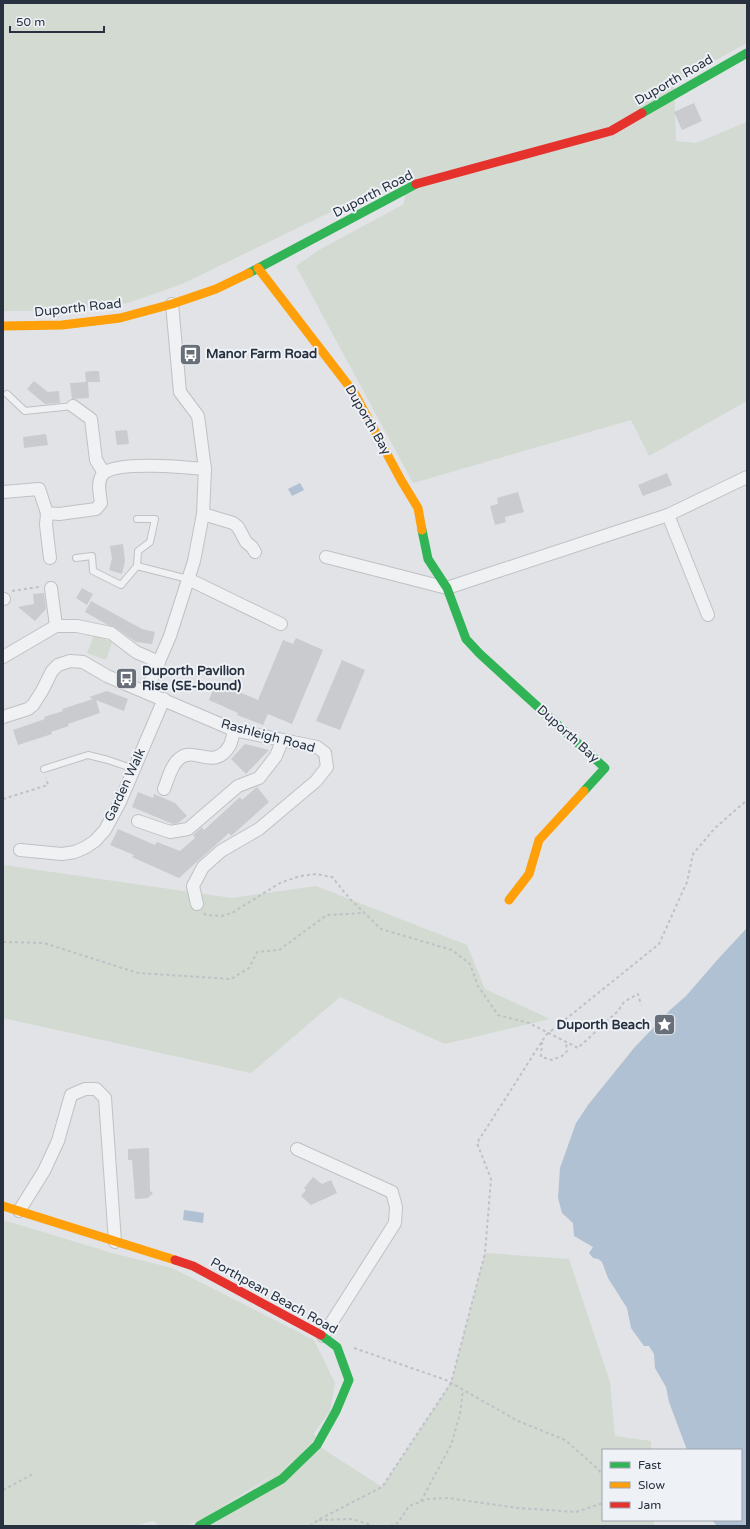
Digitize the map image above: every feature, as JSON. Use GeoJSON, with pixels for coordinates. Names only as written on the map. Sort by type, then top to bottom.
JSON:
{"type":"FeatureCollection","features":[{"type":"Feature","properties":{"kind":"street","name":"Duporth Road"},"geometry":{"type":"LineString","coordinates":[[3,326],[62,325],[120,318],[172,304],[216,288],[258,268],[414,185],[611,131],[747,53]]}},
{"type":"Feature","properties":{"kind":"street","name":"Duporth Bay"},"geometry":{"type":"LineString","coordinates":[[258,268],[355,394],[401,480],[418,508],[428,559],[447,588],[466,639],[480,654],[605,768],[539,840],[529,874],[509,900]]}},
{"type":"Feature","properties":{"kind":"street"},"geometry":{"type":"LineString","coordinates":[[146,692],[170,636],[194,561],[203,514],[205,469],[198,416],[180,392],[172,304]]}},
{"type":"Feature","properties":{"kind":"street"},"geometry":{"type":"LineString","coordinates":[[73,406],[91,419],[96,460],[104,473]]}},
{"type":"Feature","properties":{"kind":"street"},"geometry":{"type":"LineString","coordinates":[[47,513],[59,514],[96,510],[101,503],[99,482],[104,473],[116,468],[154,465],[205,469]]}},
{"type":"Feature","properties":{"kind":"street"},"geometry":{"type":"LineString","coordinates":[[326,557],[447,588],[668,515],[747,477]]}},
{"type":"Feature","properties":{"kind":"street"},"geometry":{"type":"LineString","coordinates":[[3,492],[40,489],[47,513],[46,525],[50,558]]}},
{"type":"Feature","properties":{"kind":"street"},"geometry":{"type":"LineString","coordinates":[[203,514],[233,523],[238,527],[246,542],[255,552]]}},
{"type":"Feature","properties":{"kind":"street"},"geometry":{"type":"LineString","coordinates":[[668,515],[708,615]]}},
{"type":"Feature","properties":{"kind":"street"},"geometry":{"type":"LineString","coordinates":[[188,579],[281,624]]}},
{"type":"Feature","properties":{"kind":"street"},"geometry":{"type":"LineString","coordinates":[[51,588],[56,626]]}},
{"type":"Feature","properties":{"kind":"street"},"geometry":{"type":"LineString","coordinates":[[3,657],[56,626],[77,626],[111,633],[136,652],[159,662]]}},
{"type":"Feature","properties":{"kind":"street","name":"Rashleigh Road"},"geometry":{"type":"LineString","coordinates":[[3,717],[28,709],[33,705],[52,671],[58,665],[70,661],[83,662],[107,676],[234,730],[317,747],[325,754],[327,767],[316,781],[259,829],[221,851],[202,867],[193,886],[197,904]]}},
{"type":"Feature","properties":{"kind":"street","name":"Garden Walk"},"geometry":{"type":"LineString","coordinates":[[20,850],[62,854],[75,852],[95,841],[105,830],[120,802],[164,699]]}},
{"type":"Feature","properties":{"kind":"street"},"geometry":{"type":"LineString","coordinates":[[164,789],[175,763],[180,758],[188,754],[208,759],[222,754],[230,745],[234,730]]}},
{"type":"Feature","properties":{"kind":"street"},"geometry":{"type":"LineString","coordinates":[[138,821],[170,832],[188,829],[238,786],[260,778],[276,756],[282,741]]}},
{"type":"Feature","properties":{"kind":"street"},"geometry":{"type":"LineString","coordinates":[[20,1211],[44,1170],[58,1141],[71,1095],[85,1089],[96,1089],[105,1098],[115,1242]]}},
{"type":"Feature","properties":{"kind":"street"},"geometry":{"type":"LineString","coordinates":[[297,1150],[392,1192],[396,1207],[395,1223],[323,1336]]}},
{"type":"Feature","properties":{"kind":"street","name":"Porthpean Beach Road"},"geometry":{"type":"LineString","coordinates":[[3,1206],[115,1242],[170,1257],[193,1266],[323,1336],[337,1347],[349,1380],[336,1411],[317,1445],[282,1479],[199,1526]]}},
{"type":"Feature","properties":{"kind":"lane"},"geometry":{"type":"LineString","coordinates":[[7,394],[26,411],[73,406]]}},
{"type":"Feature","properties":{"kind":"lane"},"geometry":{"type":"LineString","coordinates":[[76,558],[92,556],[93,571],[121,585],[137,566],[138,551],[150,542],[155,519],[137,520]]}},
{"type":"Feature","properties":{"kind":"lane"},"geometry":{"type":"LineString","coordinates":[[137,566],[188,579]]}},
{"type":"Feature","properties":{"kind":"lane"},"geometry":{"type":"LineString","coordinates":[[44,769],[88,755],[134,769]]}},
{"type":"Feature","properties":{"kind":"path"},"geometry":{"type":"LineString","coordinates":[[6,597],[50,585],[51,588]]}},
{"type":"Feature","properties":{"kind":"path"},"geometry":{"type":"LineString","coordinates":[[3,799],[48,785],[44,769]]}},
{"type":"Feature","properties":{"kind":"path"},"geometry":{"type":"LineString","coordinates":[[310,1526],[318,1520],[382,1487],[451,1383],[486,1253],[491,1180],[477,1143],[546,1035],[658,944],[687,882],[693,854],[715,828],[747,800]]}},
{"type":"Feature","properties":{"kind":"path"},"geometry":{"type":"LineString","coordinates":[[197,904],[206,915],[222,916],[232,913],[280,882],[300,876],[316,874],[332,878],[381,929],[452,950],[470,964],[478,986],[498,1016],[529,1022],[578,1048],[618,1011],[624,1002],[638,994],[641,1005]]}},
{"type":"Feature","properties":{"kind":"path"},"geometry":{"type":"LineString","coordinates":[[3,942],[44,943],[138,973],[232,979],[249,968],[257,952],[279,950],[327,915],[364,912]]}},
{"type":"Feature","properties":{"kind":"path"},"geometry":{"type":"LineString","coordinates":[[542,1041],[541,1056],[552,1060],[562,1056],[567,1051],[566,1042]]}},
{"type":"Feature","properties":{"kind":"path"},"geometry":{"type":"LineString","coordinates":[[337,1347],[348,1346],[451,1383],[518,1421],[565,1440],[598,1469],[602,1475]]}},
{"type":"Feature","properties":{"kind":"path"},"geometry":{"type":"LineString","coordinates":[[420,1502],[452,1445],[460,1414],[463,1390]]}},
{"type":"Feature","properties":{"kind":"path"},"geometry":{"type":"LineString","coordinates":[[3,1490],[33,1474]]}},
{"type":"Feature","properties":{"kind":"path"},"geometry":{"type":"LineString","coordinates":[[390,1526],[398,1522],[409,1506],[428,1499],[448,1498],[518,1508],[576,1512],[602,1503]]}},
{"type":"Feature","properties":{"kind":"path"},"geometry":{"type":"LineString","coordinates":[[318,1520],[352,1519],[374,1526]]}},
{"type":"Feature","properties":{"kind":"shaded area"},"geometry":{"type":"Polygon","coordinates":[[[3,3],[747,3],[747,43],[674,83],[676,141],[696,143],[747,122],[747,401],[649,456],[631,420],[413,483],[296,266],[319,250],[404,204],[407,175],[182,284],[128,303],[59,311],[3,311],[3,3]]]}},
{"type":"Feature","properties":{"kind":"shaded area"},"geometry":{"type":"Polygon","coordinates":[[[94,635],[112,642],[106,660],[87,653],[94,635]]]}},
{"type":"Feature","properties":{"kind":"shaded area"},"geometry":{"type":"Polygon","coordinates":[[[3,865],[232,898],[316,886],[467,945],[485,989],[550,1019],[445,1044],[340,997],[251,1073],[3,1018],[3,865]]]}},
{"type":"Feature","properties":{"kind":"shaded area"},"geometry":{"type":"Polygon","coordinates":[[[3,1220],[112,1253],[172,1268],[314,1340],[335,1383],[330,1411],[314,1433],[316,1438],[296,1460],[203,1519],[186,1526],[159,1526],[153,1521],[134,1526],[3,1526],[3,1220]]]}},
{"type":"Feature","properties":{"kind":"shaded area"},"geometry":{"type":"Polygon","coordinates":[[[485,1253],[569,1259],[610,1382],[615,1436],[651,1441],[651,1449],[602,1449],[602,1521],[654,1521],[654,1526],[199,1526],[317,1445],[382,1487],[451,1383],[485,1253]]]}},
{"type":"Feature","properties":{"kind":"water"},"geometry":{"type":"Polygon","coordinates":[[[300,483],[304,490],[292,496],[288,489],[300,483]]]}},
{"type":"Feature","properties":{"kind":"water"},"geometry":{"type":"Polygon","coordinates":[[[747,928],[747,1526],[717,1526],[713,1521],[742,1521],[742,1449],[687,1449],[669,1402],[666,1387],[655,1368],[654,1354],[649,1346],[644,1346],[631,1328],[627,1308],[608,1278],[602,1262],[593,1258],[589,1253],[593,1247],[574,1236],[573,1223],[562,1213],[558,1198],[560,1168],[576,1123],[588,1105],[634,1048],[669,1011],[686,996],[747,928]]]}},
{"type":"Feature","properties":{"kind":"water"},"geometry":{"type":"Polygon","coordinates":[[[184,1210],[204,1213],[203,1223],[183,1220],[184,1210]]]}},
{"type":"Feature","properties":{"kind":"building"},"geometry":{"type":"Polygon","coordinates":[[[694,103],[702,121],[682,130],[674,112],[694,103]]]}},
{"type":"Feature","properties":{"kind":"building"},"geometry":{"type":"Polygon","coordinates":[[[99,371],[100,382],[88,382],[89,398],[72,399],[70,383],[86,382],[85,372],[99,371]]]}},
{"type":"Feature","properties":{"kind":"building"},"geometry":{"type":"Polygon","coordinates":[[[34,381],[48,392],[59,391],[60,403],[45,404],[27,389],[34,381]]]}},
{"type":"Feature","properties":{"kind":"building"},"geometry":{"type":"Polygon","coordinates":[[[127,430],[129,444],[117,445],[115,431],[127,430]]]}},
{"type":"Feature","properties":{"kind":"building"},"geometry":{"type":"Polygon","coordinates":[[[46,434],[48,445],[24,448],[23,437],[46,434]]]}},
{"type":"Feature","properties":{"kind":"building"},"geometry":{"type":"Polygon","coordinates":[[[667,473],[672,485],[643,496],[638,485],[667,473]]]}},
{"type":"Feature","properties":{"kind":"building"},"geometry":{"type":"Polygon","coordinates":[[[518,492],[524,512],[505,517],[506,522],[495,525],[490,506],[498,504],[497,498],[518,492]]]}},
{"type":"Feature","properties":{"kind":"building"},"geometry":{"type":"Polygon","coordinates":[[[123,544],[125,561],[122,574],[109,570],[112,559],[110,546],[123,544]]]}},
{"type":"Feature","properties":{"kind":"building"},"geometry":{"type":"Polygon","coordinates":[[[82,588],[93,594],[87,605],[76,598],[82,588]]]}},
{"type":"Feature","properties":{"kind":"building"},"geometry":{"type":"Polygon","coordinates":[[[44,593],[46,609],[35,621],[18,607],[34,604],[33,594],[44,593]]]}},
{"type":"Feature","properties":{"kind":"building"},"geometry":{"type":"Polygon","coordinates":[[[91,601],[142,629],[155,632],[152,644],[136,642],[115,627],[108,625],[85,612],[91,601]]]}},
{"type":"Feature","properties":{"kind":"building"},"geometry":{"type":"Polygon","coordinates":[[[296,638],[323,650],[292,724],[268,714],[263,725],[237,715],[238,713],[209,700],[216,682],[238,690],[237,691],[258,700],[283,640],[293,644],[296,638]]]}},
{"type":"Feature","properties":{"kind":"building"},"geometry":{"type":"Polygon","coordinates":[[[342,660],[365,670],[340,730],[316,721],[342,660]]]}},
{"type":"Feature","properties":{"kind":"building"},"geometry":{"type":"Polygon","coordinates":[[[107,691],[128,699],[124,711],[96,700],[100,713],[68,724],[69,726],[51,732],[52,734],[18,745],[13,730],[45,719],[44,717],[63,711],[62,709],[93,699],[89,697],[107,691]]]}},
{"type":"Feature","properties":{"kind":"building"},"geometry":{"type":"Polygon","coordinates":[[[245,744],[269,750],[246,774],[231,759],[245,744]]]}},
{"type":"Feature","properties":{"kind":"building"},"geometry":{"type":"Polygon","coordinates":[[[257,787],[269,802],[231,836],[229,833],[179,878],[132,857],[134,855],[110,845],[118,829],[155,845],[157,842],[180,851],[195,838],[193,835],[202,827],[204,830],[240,797],[242,800],[257,787]]]}},
{"type":"Feature","properties":{"kind":"building"},"geometry":{"type":"Polygon","coordinates":[[[138,792],[153,798],[154,794],[175,803],[187,816],[178,823],[173,824],[132,807],[138,792]]]}},
{"type":"Feature","properties":{"kind":"building"},"geometry":{"type":"Polygon","coordinates":[[[149,1148],[150,1191],[153,1193],[148,1198],[135,1199],[132,1160],[128,1160],[128,1149],[149,1148]]]}},
{"type":"Feature","properties":{"kind":"building"},"geometry":{"type":"Polygon","coordinates":[[[313,1177],[322,1184],[331,1180],[337,1193],[311,1205],[301,1196],[306,1190],[304,1188],[313,1177]]]}},
{"type":"Feature","properties":{"kind":"traffic: fast"},"geometry":{"type":"LineString","coordinates":[[642,113],[747,53]]}},
{"type":"Feature","properties":{"kind":"traffic: fast"},"geometry":{"type":"LineString","coordinates":[[249,273],[416,184]]}},
{"type":"Feature","properties":{"kind":"traffic: fast"},"geometry":{"type":"LineString","coordinates":[[422,530],[428,559],[447,588],[466,639],[480,654],[605,768],[584,791]]}},
{"type":"Feature","properties":{"kind":"traffic: fast"},"geometry":{"type":"LineString","coordinates":[[199,1526],[282,1479],[317,1445],[336,1411],[349,1380],[337,1347],[321,1335]]}},
{"type":"Feature","properties":{"kind":"traffic: slow"},"geometry":{"type":"LineString","coordinates":[[258,268],[355,394],[401,480],[418,508],[422,530]]}},
{"type":"Feature","properties":{"kind":"traffic: slow"},"geometry":{"type":"LineString","coordinates":[[3,326],[62,325],[120,318],[172,304],[216,289],[249,273]]}},
{"type":"Feature","properties":{"kind":"traffic: slow"},"geometry":{"type":"LineString","coordinates":[[509,900],[529,874],[539,840],[584,791]]}},
{"type":"Feature","properties":{"kind":"traffic: slow"},"geometry":{"type":"LineString","coordinates":[[3,1206],[175,1260]]}},
{"type":"Feature","properties":{"kind":"traffic: jam"},"geometry":{"type":"LineString","coordinates":[[416,184],[611,131],[642,113]]}},
{"type":"Feature","properties":{"kind":"traffic: jam"},"geometry":{"type":"LineString","coordinates":[[175,1260],[193,1266],[321,1335]]}},
{"type":"Feature","properties":{"kind":"place","name":"Manor Farm Road"},"geometry":{"type":"Point","coordinates":[191,354]}},
{"type":"Feature","properties":{"kind":"place","name":"Duporth Pavilion Rise (SE-bound)"},"geometry":{"type":"Point","coordinates":[127,678]}},
{"type":"Feature","properties":{"kind":"place","name":"Duporth Beach"},"geometry":{"type":"Point","coordinates":[665,1025]}}]}
